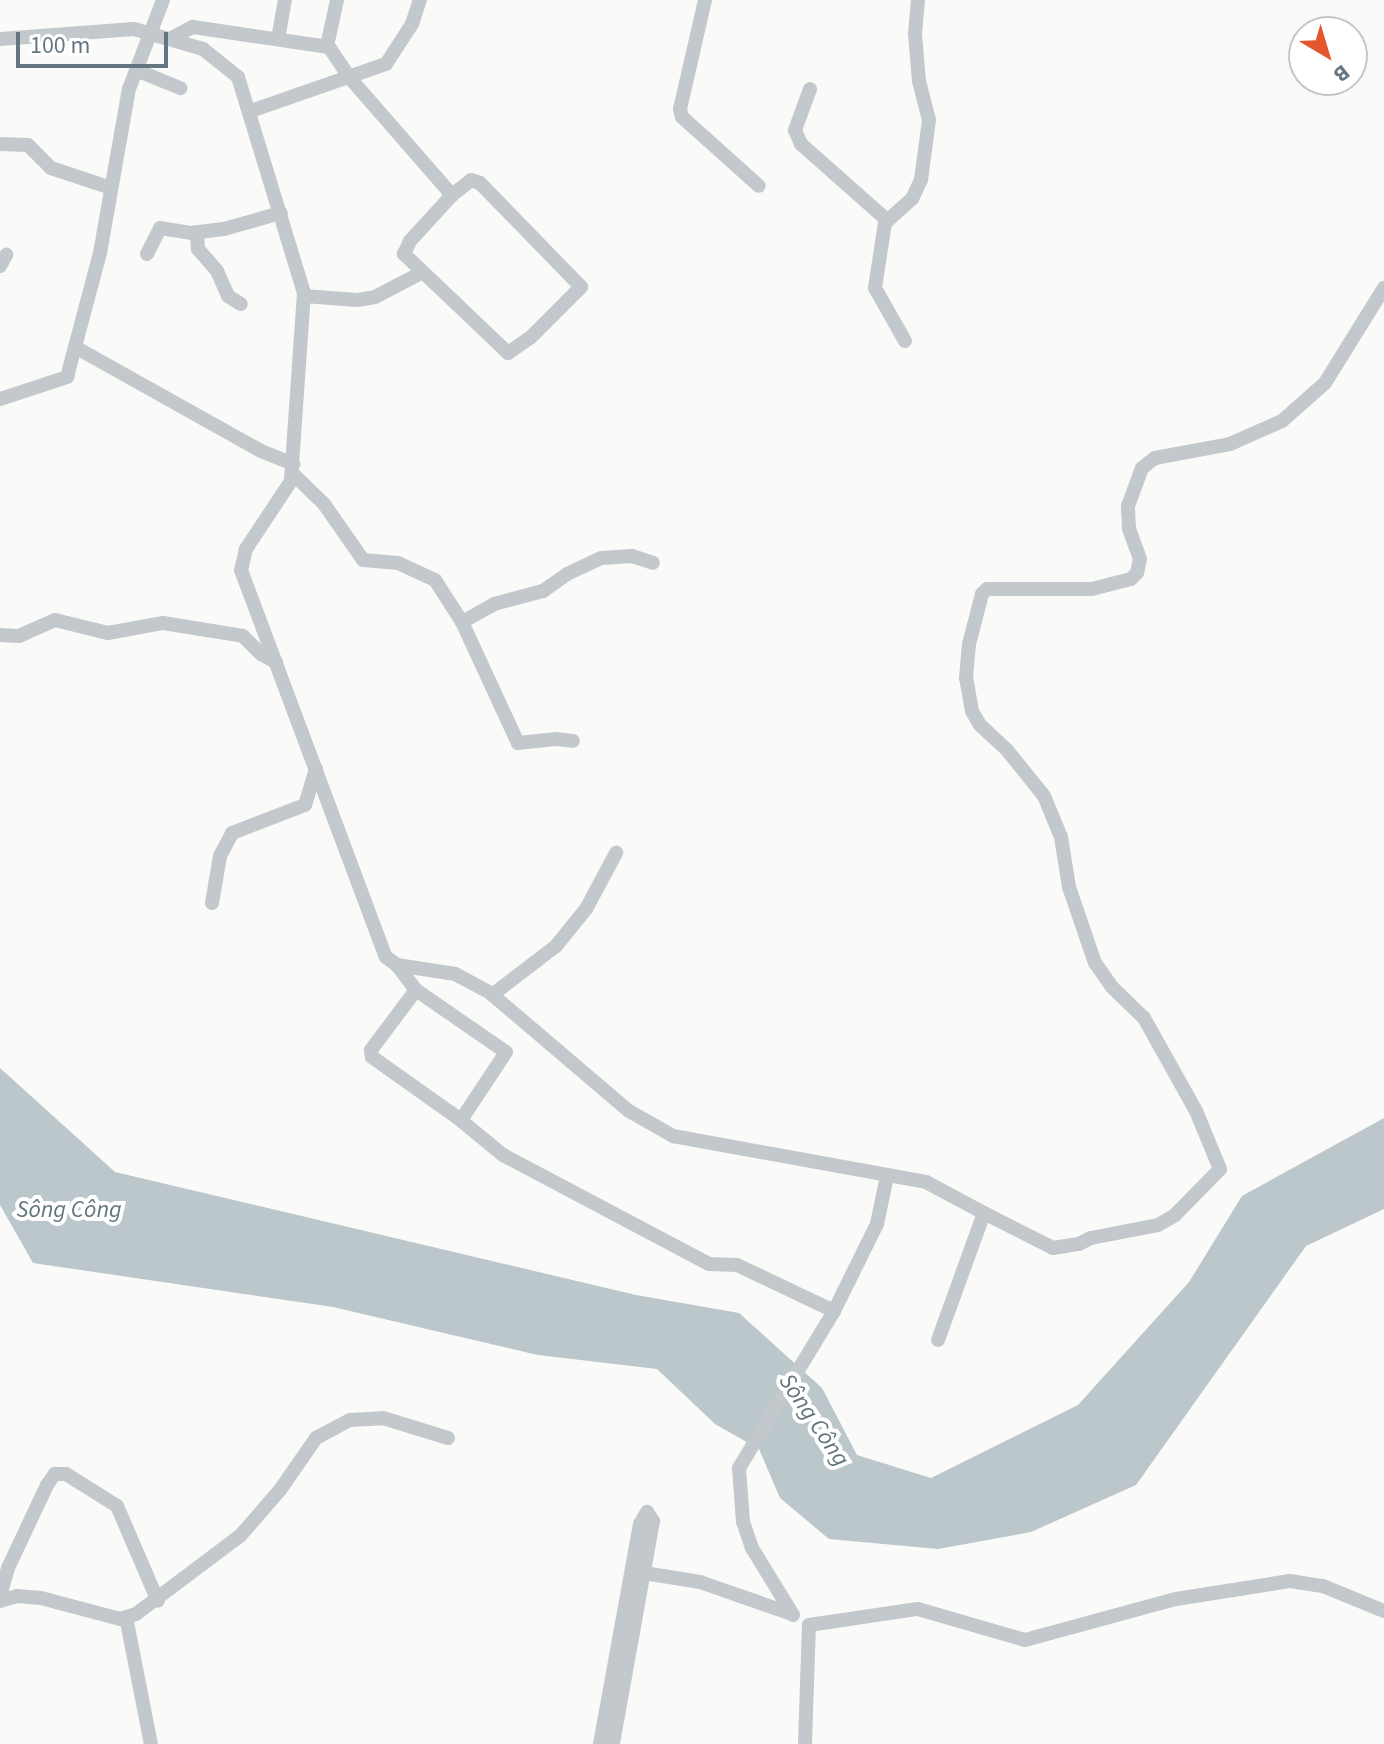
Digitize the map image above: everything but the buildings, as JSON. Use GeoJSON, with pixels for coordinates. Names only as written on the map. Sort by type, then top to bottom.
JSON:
{"type":"FeatureCollection","features":[{"type":"Feature","properties":{"kind":"street"},"geometry":{"type":"LineString","coordinates":[[0,399],[67,377],[100,253],[125,107],[163,0]]}},
{"type":"Feature","properties":{"kind":"street"},"geometry":{"type":"LineString","coordinates":[[278,39],[285,0]]}},
{"type":"Feature","properties":{"kind":"street"},"geometry":{"type":"LineString","coordinates":[[327,46],[337,0]]}},
{"type":"Feature","properties":{"kind":"street"},"geometry":{"type":"LineString","coordinates":[[251,111],[386,64],[412,24],[420,0]]}},
{"type":"Feature","properties":{"kind":"street"},"geometry":{"type":"LineString","coordinates":[[705,0],[680,109],[682,117],[759,186]]}},
{"type":"Feature","properties":{"kind":"street"},"geometry":{"type":"LineString","coordinates":[[905,341],[875,288],[887,220],[912,199],[921,180],[929,120],[919,81],[915,34],[918,0]]}},
{"type":"Feature","properties":{"kind":"street"},"geometry":{"type":"LineString","coordinates":[[170,39],[193,27],[327,46],[349,77],[452,195]]}},
{"type":"Feature","properties":{"kind":"street"},"geometry":{"type":"LineString","coordinates":[[0,39],[134,29],[203,49],[238,77],[251,111],[304,296],[291,481],[246,549],[241,570],[386,957],[397,965],[416,990],[506,1052],[461,1120]]}},
{"type":"Feature","properties":{"kind":"street"},"geometry":{"type":"LineString","coordinates":[[136,70],[180,88]]}},
{"type":"Feature","properties":{"kind":"street"},"geometry":{"type":"LineString","coordinates":[[810,89],[795,130],[801,144],[887,220]]}},
{"type":"Feature","properties":{"kind":"street"},"geometry":{"type":"LineString","coordinates":[[0,144],[28,145],[51,168],[111,188]]}},
{"type":"Feature","properties":{"kind":"street"},"geometry":{"type":"LineString","coordinates":[[476,180],[581,284],[581,289],[531,337],[508,353],[423,272],[404,254],[405,249],[452,195],[476,180]]}},
{"type":"Feature","properties":{"kind":"street"},"geometry":{"type":"LineString","coordinates":[[147,254],[160,228],[197,232],[281,213]]}},
{"type":"Feature","properties":{"kind":"street"},"geometry":{"type":"LineString","coordinates":[[197,232],[198,249],[217,271],[228,296],[241,304]]}},
{"type":"Feature","properties":{"kind":"street"},"geometry":{"type":"LineString","coordinates":[[304,296],[357,300],[375,297],[423,272]]}},
{"type":"Feature","properties":{"kind":"street"},"geometry":{"type":"LineString","coordinates":[[397,965],[455,974],[492,995],[629,1111],[673,1136],[940,1187],[1053,1248],[1158,1225],[1175,1215],[1220,1169],[1196,1111],[1144,1018],[1112,987],[1095,963],[1069,887],[1061,837],[1044,796],[1007,750],[980,725],[972,711],[966,678],[971,632],[982,594],[987,589],[1092,589],[1131,579],[1137,573],[1140,559],[1129,528],[1128,506],[1142,468],[1155,458],[1230,444],[1282,421],[1325,383],[1384,288]]}},
{"type":"Feature","properties":{"kind":"street"},"geometry":{"type":"LineString","coordinates":[[75,347],[292,468],[324,504],[363,560],[398,563],[435,580],[462,622],[518,743],[555,739],[573,741]]}},
{"type":"Feature","properties":{"kind":"street"},"geometry":{"type":"LineString","coordinates":[[462,622],[494,604],[543,591],[567,574],[602,558],[632,556],[653,563]]}},
{"type":"Feature","properties":{"kind":"street"},"geometry":{"type":"LineString","coordinates":[[0,635],[19,636],[55,620],[108,633],[163,623],[243,636],[261,654],[276,662]]}},
{"type":"Feature","properties":{"kind":"street"},"geometry":{"type":"LineString","coordinates":[[212,903],[220,856],[232,833],[305,805],[316,768]]}},
{"type":"Feature","properties":{"kind":"street"},"geometry":{"type":"LineString","coordinates":[[492,995],[556,946],[586,909],[616,853]]}},
{"type":"Feature","properties":{"kind":"street"},"geometry":{"type":"LineString","coordinates":[[416,990],[370,1054],[461,1120],[503,1155],[669,1246],[709,1264],[737,1265],[834,1311]]}},
{"type":"Feature","properties":{"kind":"street"},"geometry":{"type":"LineString","coordinates":[[793,1615],[752,1548],[738,1490],[741,1463],[834,1311],[877,1224],[887,1176]]}},
{"type":"Feature","properties":{"kind":"street"},"geometry":{"type":"LineString","coordinates":[[938,1340],[984,1213]]}},
{"type":"Feature","properties":{"kind":"street"},"geometry":{"type":"LineString","coordinates":[[158,1601],[117,1506],[66,1474],[55,1474],[8,1568],[0,1599],[17,1596],[41,1598],[120,1619],[158,1601],[236,1540],[280,1490],[296,1462],[316,1438],[341,1424],[383,1418],[448,1438]]}},
{"type":"Feature","properties":{"kind":"street"},"geometry":{"type":"LineString","coordinates":[[600,1744],[640,1524],[647,1512],[653,1521],[613,1744]]}},
{"type":"Feature","properties":{"kind":"street"},"geometry":{"type":"LineString","coordinates":[[644,1573],[700,1582],[793,1615],[809,1625],[918,1609],[1025,1640],[1176,1599],[1290,1581],[1323,1586],[1384,1611]]}},
{"type":"Feature","properties":{"kind":"street"},"geometry":{"type":"LineString","coordinates":[[126,1617],[151,1744]]}},
{"type":"Feature","properties":{"kind":"street"},"geometry":{"type":"LineString","coordinates":[[805,1744],[809,1625]]}},
{"type":"Feature","properties":{"kind":"water","name":"Sông Công"},"geometry":{"type":"Polygon","coordinates":[[[0,1068],[115,1172],[636,1295],[739,1313],[822,1388],[857,1455],[931,1478],[1078,1405],[1189,1282],[1242,1196],[1384,1118],[1384,1209],[1306,1246],[1136,1485],[1031,1532],[938,1549],[829,1539],[780,1498],[759,1449],[715,1424],[657,1369],[538,1355],[333,1307],[33,1263],[0,1205],[0,1068]]]}}]}
